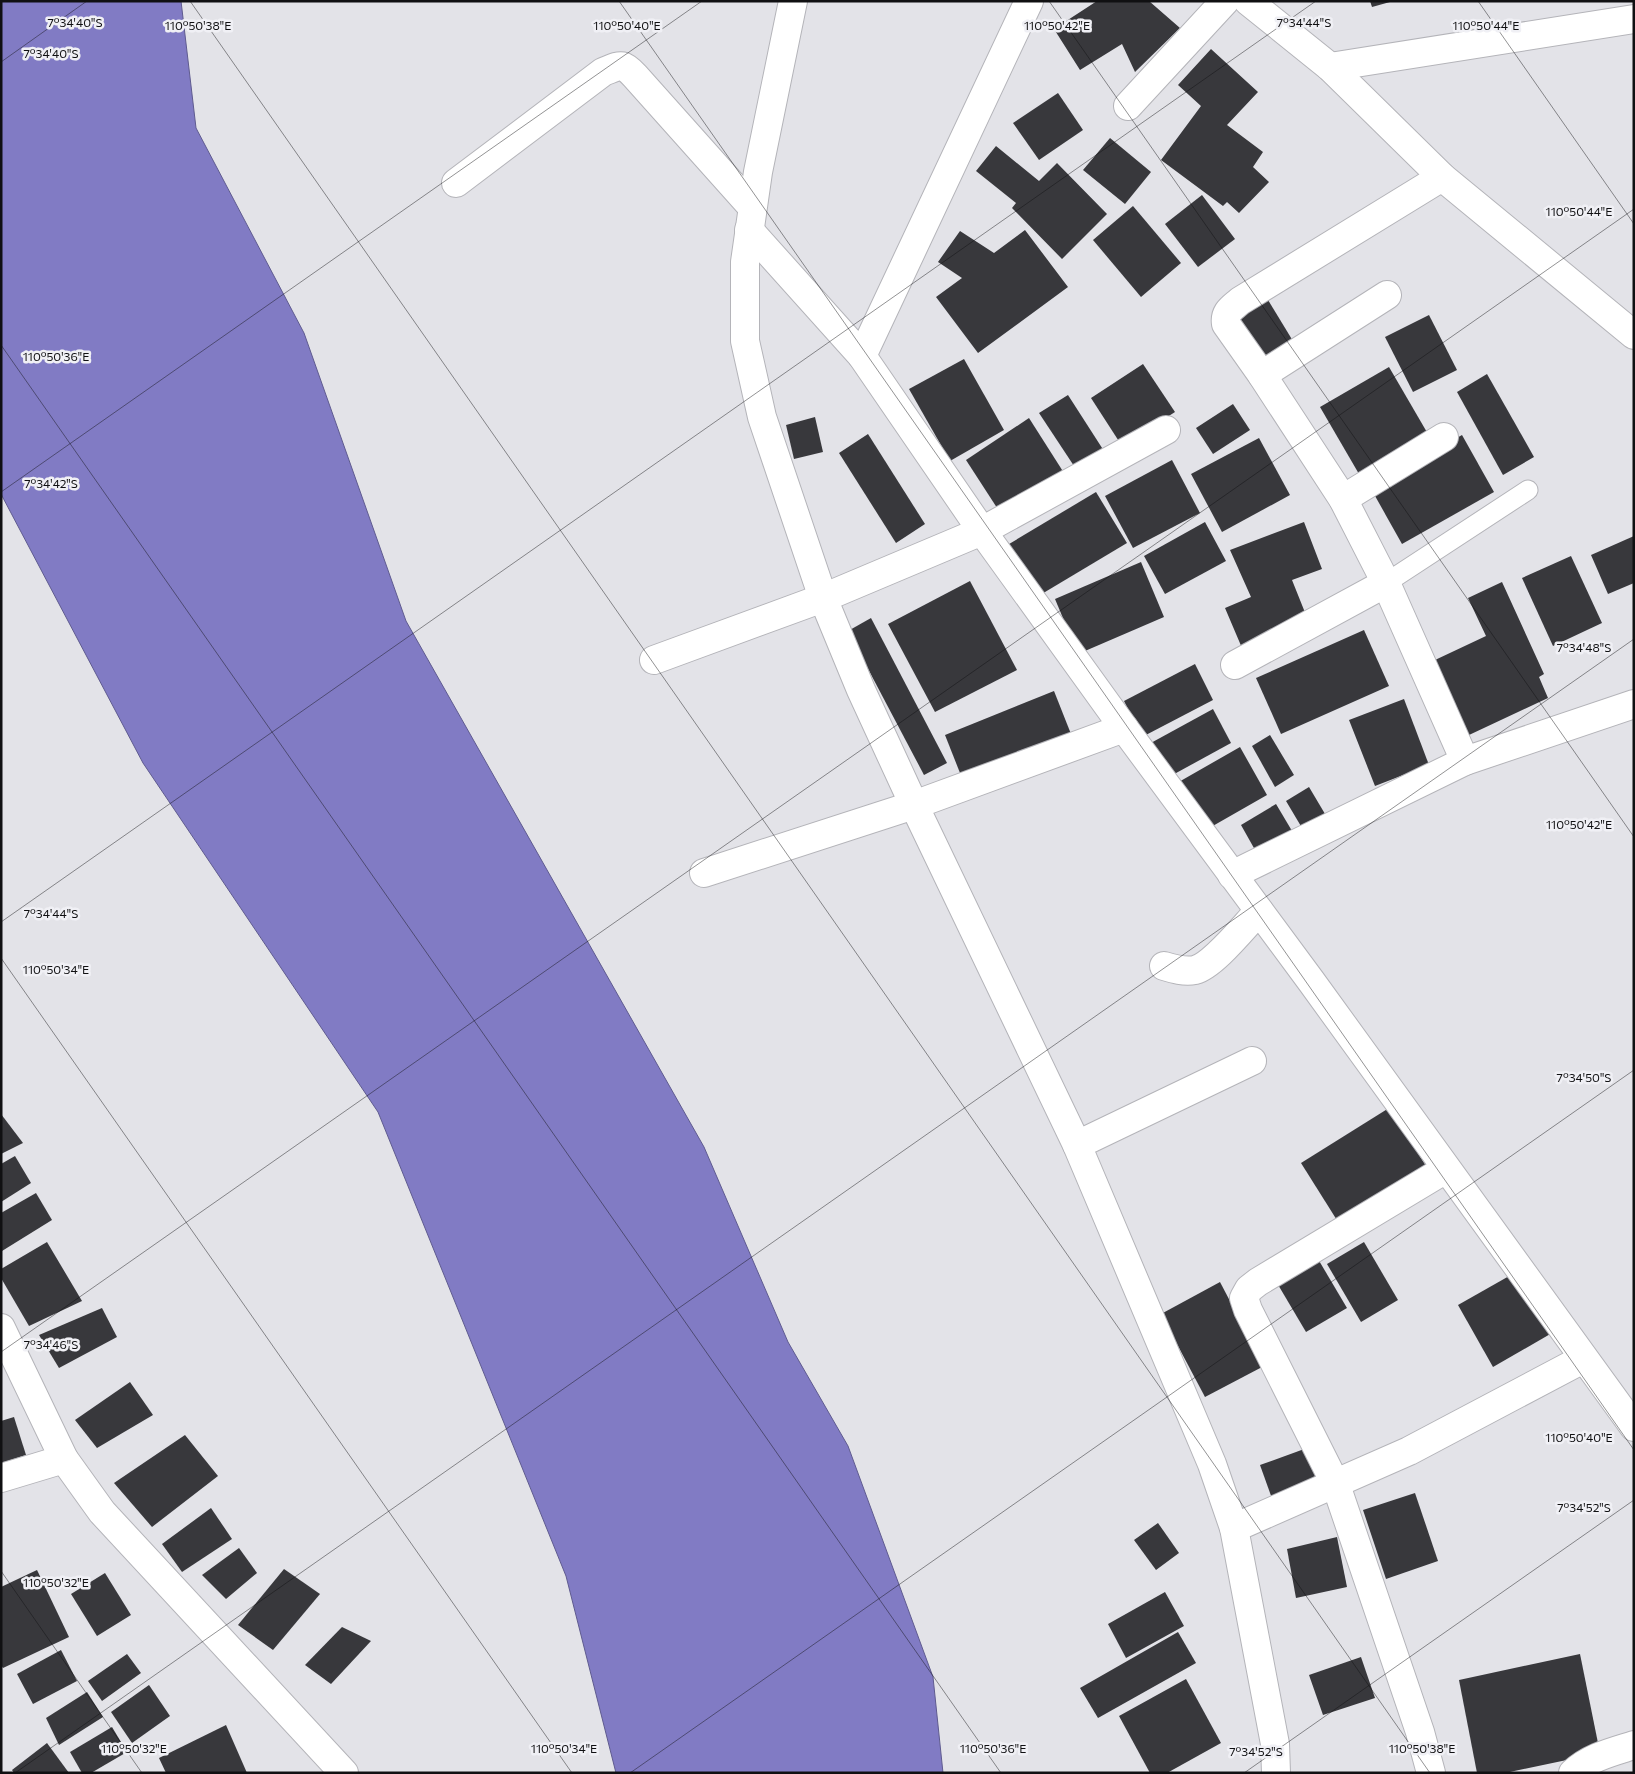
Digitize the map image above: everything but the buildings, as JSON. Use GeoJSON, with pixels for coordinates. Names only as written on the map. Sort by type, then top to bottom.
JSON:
{"type":"FeatureCollection","features":[{"type":"Feature","properties":{"kind":"street"},"geometry":{"type":"LineString","coordinates":[[793,1],[751,219],[746,262],[745,341],[762,417],[823,598],[861,690],[1077,1146],[1212,1464],[1234,1528],[1275,1744],[1276,1773]]}},
{"type":"Feature","properties":{"kind":"street"},"geometry":{"type":"LineString","coordinates":[[862,356],[1029,1]]}},
{"type":"Feature","properties":{"kind":"street"},"geometry":{"type":"LineString","coordinates":[[1128,106],[1225,1]]}},
{"type":"Feature","properties":{"kind":"street"},"geometry":{"type":"LineString","coordinates":[[1248,1],[1330,67],[1442,177],[1634,335]]}},
{"type":"Feature","properties":{"kind":"street"},"geometry":{"type":"LineString","coordinates":[[1330,67],[1634,19]]}},
{"type":"Feature","properties":{"kind":"street"},"geometry":{"type":"LineString","coordinates":[[456,183],[603,72],[621,65],[626,66],[862,356],[982,531],[1634,1428]]}},
{"type":"Feature","properties":{"kind":"street"},"geometry":{"type":"LineString","coordinates":[[1442,177],[1240,301],[1228,311],[1225,317],[1226,324],[1262,375],[1343,499],[1386,583],[1465,762]]}},
{"type":"Feature","properties":{"kind":"street"},"geometry":{"type":"LineString","coordinates":[[1262,375],[1387,295]]}},
{"type":"Feature","properties":{"kind":"street"},"geometry":{"type":"LineString","coordinates":[[654,660],[823,598],[982,531],[1166,430]]}},
{"type":"Feature","properties":{"kind":"street"},"geometry":{"type":"LineString","coordinates":[[1343,499],[1444,437]]}},
{"type":"Feature","properties":{"kind":"street"},"geometry":{"type":"LineString","coordinates":[[1235,665],[1386,583]]}},
{"type":"Feature","properties":{"kind":"street"},"geometry":{"type":"LineString","coordinates":[[1232,875],[1465,762],[1634,704]]}},
{"type":"Feature","properties":{"kind":"street"},"geometry":{"type":"LineString","coordinates":[[704,873],[914,805],[1124,728]]}},
{"type":"Feature","properties":{"kind":"street"},"geometry":{"type":"LineString","coordinates":[[1164,966],[1184,971],[1196,970],[1210,962],[1259,910]]}},
{"type":"Feature","properties":{"kind":"street"},"geometry":{"type":"LineString","coordinates":[[1077,1146],[1252,1061]]}},
{"type":"Feature","properties":{"kind":"street"},"geometry":{"type":"LineString","coordinates":[[1431,1773],[1420,1732],[1336,1485],[1248,1310],[1244,1298],[1249,1289],[1258,1282],[1446,1169]]}},
{"type":"Feature","properties":{"kind":"street"},"geometry":{"type":"LineString","coordinates":[[1,1328],[64,1459],[102,1512],[344,1773]]}},
{"type":"Feature","properties":{"kind":"street"},"geometry":{"type":"LineString","coordinates":[[1234,1528],[1336,1485],[1409,1451],[1583,1359]]}},
{"type":"Feature","properties":{"kind":"street"},"geometry":{"type":"LineString","coordinates":[[1,1478],[64,1459]]}},
{"type":"Feature","properties":{"kind":"street"},"geometry":{"type":"LineString","coordinates":[[1573,1773],[1583,1764],[1598,1757],[1634,1745]]}},
{"type":"Feature","properties":{"kind":"lane"},"geometry":{"type":"LineString","coordinates":[[1386,583],[1528,490]]}},
{"type":"Feature","properties":{"kind":"shaded area"},"geometry":{"type":"Polygon","coordinates":[[[1,1],[181,1],[196,128],[304,333],[406,621],[704,1147],[788,1342],[848,1446],[933,1677],[943,1773],[616,1773],[566,1576],[378,1112],[143,763],[1,494],[1,1]]]}}]}
